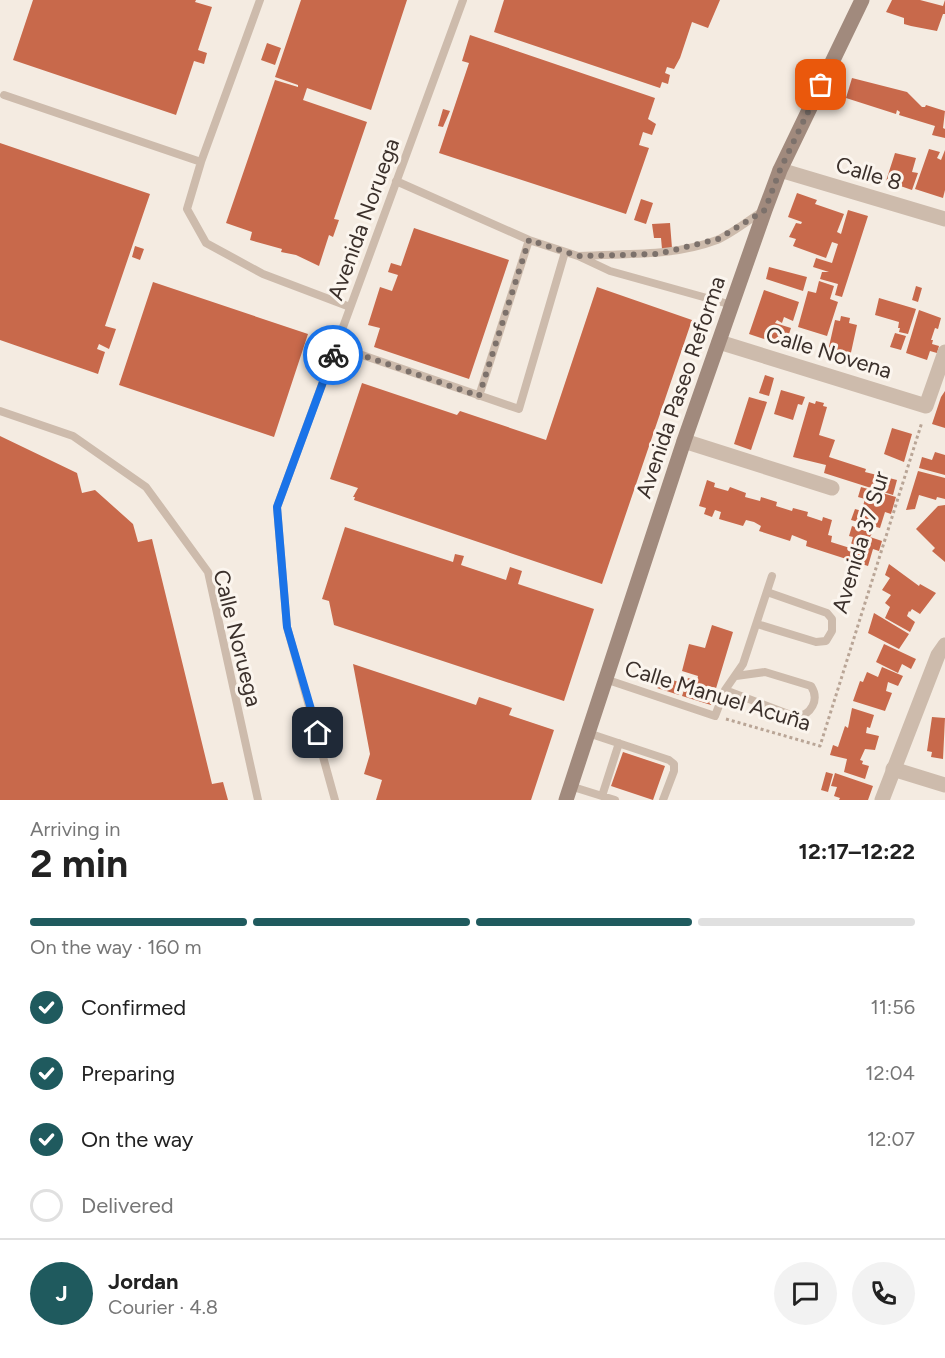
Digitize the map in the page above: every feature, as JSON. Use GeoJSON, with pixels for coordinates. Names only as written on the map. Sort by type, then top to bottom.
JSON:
{"type":"FeatureCollection","features":[{"type":"Feature","properties":{"kind":"main road","name":"Avenida Paseo Reforma"},"geometry":{"type":"LineString","coordinates":[[568,793],[684,441],[765,210],[780,170],[862,0]]}},
{"type":"Feature","properties":{"kind":"street","name":"Calle 8"},"geometry":{"type":"LineString","coordinates":[[780,170],[945,219]]}},
{"type":"Feature","properties":{"kind":"street","name":"Calle Novena"},"geometry":{"type":"LineString","coordinates":[[719,342],[927,406]]}},
{"type":"Feature","properties":{"kind":"street"},"geometry":{"type":"LineString","coordinates":[[927,406],[945,352]]}},
{"type":"Feature","properties":{"kind":"street"},"geometry":{"type":"LineString","coordinates":[[684,441],[832,488]]}},
{"type":"Feature","properties":{"kind":"street"},"geometry":{"type":"LineString","coordinates":[[882,800],[943,652]]}},
{"type":"Feature","properties":{"kind":"street"},"geometry":{"type":"LineString","coordinates":[[893,769],[945,785]]}},
{"type":"Feature","properties":{"kind":"lane"},"geometry":{"type":"LineString","coordinates":[[260,0],[201,162],[187,209],[206,243],[263,274],[350,307]]}},
{"type":"Feature","properties":{"kind":"lane","name":"Avenida Noruega"},"geometry":{"type":"LineString","coordinates":[[335,800],[287,627],[277,507],[463,0]]}},
{"type":"Feature","properties":{"kind":"lane"},"geometry":{"type":"LineString","coordinates":[[4,95],[201,162]]}},
{"type":"Feature","properties":{"kind":"lane"},"geometry":{"type":"LineString","coordinates":[[396,181],[529,240],[578,256],[610,271],[732,306]]}},
{"type":"Feature","properties":{"kind":"lane"},"geometry":{"type":"LineString","coordinates":[[578,256],[658,254],[683,249],[718,239],[765,210]]}},
{"type":"Feature","properties":{"kind":"lane"},"geometry":{"type":"LineString","coordinates":[[479,396],[529,240]]}},
{"type":"Feature","properties":{"kind":"lane"},"geometry":{"type":"LineString","coordinates":[[336,346],[519,409],[565,252]]}},
{"type":"Feature","properties":{"kind":"lane","name":"Calle Noruega"},"geometry":{"type":"LineString","coordinates":[[0,411],[73,436],[146,487],[207,572],[258,800]]}},
{"type":"Feature","properties":{"kind":"lane"},"geometry":{"type":"LineString","coordinates":[[715,716],[725,690],[743,664],[772,576]]}},
{"type":"Feature","properties":{"kind":"lane"},"geometry":{"type":"LineString","coordinates":[[757,624],[816,642],[826,641],[832,631],[832,619],[827,613],[767,592]]}},
{"type":"Feature","properties":{"kind":"lane"},"geometry":{"type":"LineString","coordinates":[[725,690],[796,717],[804,716],[814,705],[815,693],[811,686],[765,672],[736,676]]}},
{"type":"Feature","properties":{"kind":"lane","name":"Calle Manuel Acuña"},"geometry":{"type":"LineString","coordinates":[[605,679],[715,716]]}},
{"type":"Feature","properties":{"kind":"lane"},"geometry":{"type":"LineString","coordinates":[[588,733],[669,760],[674,764],[674,771],[663,800]]}},
{"type":"Feature","properties":{"kind":"lane"},"geometry":{"type":"LineString","coordinates":[[602,796],[619,743]]}},
{"type":"Feature","properties":{"kind":"lane"},"geometry":{"type":"LineString","coordinates":[[568,793],[602,796],[615,800]]}},
{"type":"Feature","properties":{"kind":"path","name":"Avenida 37 Sur"},"geometry":{"type":"LineString","coordinates":[[820,746],[927,406]]}},
{"type":"Feature","properties":{"kind":"path","name":"Calle Manuel Acuña"},"geometry":{"type":"LineString","coordinates":[[715,716],[820,746]]}},
{"type":"Feature","properties":{"kind":"building"},"geometry":{"type":"Polygon","coordinates":[[[33,0],[196,0],[195,2],[212,7],[198,50],[207,53],[204,64],[194,61],[176,115],[13,60],[33,0]]]}},
{"type":"Feature","properties":{"kind":"building"},"geometry":{"type":"Polygon","coordinates":[[[301,0],[407,0],[371,110],[307,88],[303,100],[367,122],[334,219],[339,220],[333,237],[329,235],[319,266],[296,255],[281,252],[282,249],[250,240],[252,232],[226,223],[275,80],[298,87],[298,85],[275,77],[301,0]]]}},
{"type":"Feature","properties":{"kind":"building"},"geometry":{"type":"Polygon","coordinates":[[[504,0],[720,0],[708,28],[692,22],[674,69],[667,67],[665,73],[670,75],[668,84],[662,82],[660,88],[494,32],[504,0]]]}},
{"type":"Feature","properties":{"kind":"building"},"geometry":{"type":"Polygon","coordinates":[[[892,0],[920,0],[943,6],[945,0],[945,14],[943,14],[937,31],[911,26],[904,24],[904,18],[886,12],[892,0]]]}},
{"type":"Feature","properties":{"kind":"building"},"geometry":{"type":"Polygon","coordinates":[[[470,35],[655,98],[648,119],[656,124],[652,135],[643,132],[639,145],[649,148],[626,214],[439,153],[469,63],[462,61],[470,35]]]}},
{"type":"Feature","properties":{"kind":"building"},"geometry":{"type":"Polygon","coordinates":[[[267,43],[281,48],[275,65],[261,60],[267,43]]]}},
{"type":"Feature","properties":{"kind":"building"},"geometry":{"type":"Polygon","coordinates":[[[852,78],[907,92],[922,107],[926,105],[945,111],[943,128],[945,138],[932,135],[935,126],[899,115],[900,112],[897,110],[896,114],[846,98],[852,78]]]}},
{"type":"Feature","properties":{"kind":"building"},"geometry":{"type":"Polygon","coordinates":[[[443,109],[450,111],[443,127],[438,126],[443,109]]]}},
{"type":"Feature","properties":{"kind":"building"},"geometry":{"type":"Polygon","coordinates":[[[0,143],[150,194],[105,326],[116,329],[109,349],[99,344],[97,349],[105,352],[98,374],[0,340],[0,143]]]}},
{"type":"Feature","properties":{"kind":"building"},"geometry":{"type":"Polygon","coordinates":[[[929,149],[940,152],[937,158],[941,160],[945,150],[943,198],[915,189],[929,149]]]}},
{"type":"Feature","properties":{"kind":"building"},"geometry":{"type":"Polygon","coordinates":[[[895,153],[916,158],[912,172],[918,173],[912,190],[886,181],[895,153]]]}},
{"type":"Feature","properties":{"kind":"building"},"geometry":{"type":"Polygon","coordinates":[[[797,193],[817,200],[815,204],[844,214],[837,232],[841,234],[848,210],[868,216],[842,297],[835,295],[838,284],[820,279],[822,272],[829,272],[813,267],[816,258],[832,263],[838,244],[832,242],[826,258],[793,246],[796,239],[789,237],[796,223],[801,224],[802,222],[788,217],[797,193]]]}},
{"type":"Feature","properties":{"kind":"building"},"geometry":{"type":"Polygon","coordinates":[[[641,199],[653,203],[646,224],[634,220],[641,199]]]}},
{"type":"Feature","properties":{"kind":"building"},"geometry":{"type":"Polygon","coordinates":[[[670,223],[672,248],[662,249],[661,238],[654,238],[652,224],[670,223]]]}},
{"type":"Feature","properties":{"kind":"building"},"geometry":{"type":"Polygon","coordinates":[[[414,228],[509,260],[469,379],[374,347],[380,328],[368,325],[380,287],[392,291],[398,275],[388,272],[391,263],[401,266],[414,228]]]}},
{"type":"Feature","properties":{"kind":"building"},"geometry":{"type":"Polygon","coordinates":[[[135,246],[144,249],[140,260],[132,257],[135,246]]]}},
{"type":"Feature","properties":{"kind":"building"},"geometry":{"type":"Polygon","coordinates":[[[769,267],[807,277],[803,291],[766,279],[769,267]]]}},
{"type":"Feature","properties":{"kind":"building"},"geometry":{"type":"Polygon","coordinates":[[[819,281],[834,286],[830,299],[838,302],[827,336],[798,327],[808,291],[816,293],[819,281]]]}},
{"type":"Feature","properties":{"kind":"building"},"geometry":{"type":"Polygon","coordinates":[[[153,282],[308,334],[274,437],[119,385],[153,282]]]}},
{"type":"Feature","properties":{"kind":"building"},"geometry":{"type":"Polygon","coordinates":[[[916,286],[922,288],[918,302],[912,300],[916,286]]]}},
{"type":"Feature","properties":{"kind":"building"},"geometry":{"type":"Polygon","coordinates":[[[597,287],[692,320],[602,584],[354,500],[355,497],[353,497],[358,488],[330,479],[362,383],[457,415],[460,411],[546,440],[597,287]]]}},
{"type":"Feature","properties":{"kind":"building"},"geometry":{"type":"Polygon","coordinates":[[[764,290],[799,302],[793,321],[784,317],[782,323],[777,320],[775,323],[791,328],[785,346],[749,334],[764,290]]]}},
{"type":"Feature","properties":{"kind":"building"},"geometry":{"type":"Polygon","coordinates":[[[879,298],[916,309],[908,334],[899,332],[899,322],[875,315],[879,298]]]}},
{"type":"Feature","properties":{"kind":"building"},"geometry":{"type":"Polygon","coordinates":[[[919,310],[941,318],[938,329],[935,328],[931,340],[933,340],[932,344],[939,346],[937,353],[930,351],[927,360],[906,353],[919,310]]]}},
{"type":"Feature","properties":{"kind":"building"},"geometry":{"type":"Polygon","coordinates":[[[841,316],[850,318],[849,323],[857,325],[850,357],[828,351],[835,320],[840,321],[841,316]]]}},
{"type":"Feature","properties":{"kind":"building"},"geometry":{"type":"Polygon","coordinates":[[[895,333],[906,336],[901,350],[890,347],[895,333]]]}},
{"type":"Feature","properties":{"kind":"building"},"geometry":{"type":"Polygon","coordinates":[[[765,375],[774,378],[769,396],[759,393],[765,375]]]}},
{"type":"Feature","properties":{"kind":"building"},"geometry":{"type":"Polygon","coordinates":[[[781,390],[805,397],[802,405],[798,404],[793,420],[774,414],[781,390]]]}},
{"type":"Feature","properties":{"kind":"building"},"geometry":{"type":"Polygon","coordinates":[[[945,391],[945,428],[932,424],[945,391]]]}},
{"type":"Feature","properties":{"kind":"building"},"geometry":{"type":"Polygon","coordinates":[[[749,397],[767,402],[751,450],[734,444],[749,397]]]}},
{"type":"Feature","properties":{"kind":"building"},"geometry":{"type":"Polygon","coordinates":[[[816,401],[824,403],[823,406],[827,407],[819,435],[835,440],[829,457],[866,469],[865,472],[897,480],[893,495],[824,473],[826,465],[793,457],[809,402],[815,404],[816,401]]]}},
{"type":"Feature","properties":{"kind":"building"},"geometry":{"type":"Polygon","coordinates":[[[892,428],[912,434],[904,462],[884,454],[892,428]]]}},
{"type":"Feature","properties":{"kind":"building"},"geometry":{"type":"Polygon","coordinates":[[[0,436],[77,473],[82,493],[95,490],[133,524],[138,542],[152,539],[212,784],[223,782],[228,800],[0,800],[0,436]]]}},
{"type":"Feature","properties":{"kind":"building"},"geometry":{"type":"Polygon","coordinates":[[[935,452],[945,455],[945,475],[919,468],[922,457],[932,460],[935,452]]]}},
{"type":"Feature","properties":{"kind":"building"},"geometry":{"type":"Polygon","coordinates":[[[918,471],[945,478],[945,499],[937,497],[936,500],[919,495],[915,509],[906,510],[918,471]]]}},
{"type":"Feature","properties":{"kind":"building"},"geometry":{"type":"Polygon","coordinates":[[[707,480],[715,483],[714,487],[728,491],[730,487],[746,493],[745,497],[760,501],[761,497],[777,502],[776,506],[792,511],[793,508],[808,512],[807,516],[822,521],[823,517],[832,520],[828,535],[832,536],[831,542],[850,548],[853,537],[849,536],[852,526],[872,533],[870,537],[882,541],[879,551],[873,549],[868,566],[806,546],[807,541],[792,535],[790,541],[759,531],[761,526],[754,522],[746,520],[743,526],[719,519],[721,512],[715,510],[712,517],[704,514],[706,508],[699,506],[707,480]]]}},
{"type":"Feature","properties":{"kind":"building"},"geometry":{"type":"Polygon","coordinates":[[[861,487],[896,497],[891,514],[885,512],[880,528],[851,520],[855,509],[862,511],[865,499],[858,497],[861,487]]]}},
{"type":"Feature","properties":{"kind":"building"},"geometry":{"type":"Polygon","coordinates":[[[945,505],[945,562],[932,551],[935,548],[916,529],[938,506],[945,505]]]}},
{"type":"Feature","properties":{"kind":"building"},"geometry":{"type":"Polygon","coordinates":[[[345,527],[453,562],[455,554],[464,556],[461,565],[506,580],[510,567],[522,571],[518,584],[594,609],[564,701],[334,625],[329,601],[322,599],[345,527]]]}},
{"type":"Feature","properties":{"kind":"building"},"geometry":{"type":"Polygon","coordinates":[[[889,564],[919,586],[920,584],[936,593],[920,614],[912,609],[909,611],[907,616],[915,622],[910,632],[885,618],[890,607],[885,603],[891,595],[882,590],[890,578],[885,575],[889,564]]]}},
{"type":"Feature","properties":{"kind":"building"},"geometry":{"type":"Polygon","coordinates":[[[874,613],[909,634],[899,649],[868,633],[874,613]]]}},
{"type":"Feature","properties":{"kind":"building"},"geometry":{"type":"Polygon","coordinates":[[[712,625],[733,632],[711,705],[682,696],[688,678],[697,681],[698,676],[682,671],[689,644],[705,648],[712,625]]]}},
{"type":"Feature","properties":{"kind":"building"},"geometry":{"type":"Polygon","coordinates":[[[884,644],[916,659],[911,669],[902,664],[898,673],[876,662],[884,644]]]}},
{"type":"Feature","properties":{"kind":"building"},"geometry":{"type":"Polygon","coordinates":[[[353,664],[476,705],[479,697],[512,708],[509,715],[554,730],[531,800],[376,800],[382,780],[364,774],[370,754],[353,664]]]}},
{"type":"Feature","properties":{"kind":"building"},"geometry":{"type":"Polygon","coordinates":[[[882,667],[903,676],[898,686],[888,682],[886,691],[892,693],[885,711],[853,701],[860,681],[863,682],[867,672],[878,677],[882,667]]]}},
{"type":"Feature","properties":{"kind":"building"},"geometry":{"type":"Polygon","coordinates":[[[660,676],[682,683],[679,695],[657,688],[660,676]]]}},
{"type":"Feature","properties":{"kind":"building"},"geometry":{"type":"Polygon","coordinates":[[[852,708],[874,715],[866,733],[879,736],[875,750],[865,749],[860,760],[863,761],[862,764],[869,766],[865,779],[844,772],[847,759],[830,755],[833,745],[838,747],[845,726],[848,728],[852,708]]]}},
{"type":"Feature","properties":{"kind":"building"},"geometry":{"type":"Polygon","coordinates":[[[932,717],[945,718],[943,759],[931,757],[932,752],[927,751],[932,717]]]}},
{"type":"Feature","properties":{"kind":"building"},"geometry":{"type":"Polygon","coordinates":[[[623,752],[665,766],[653,800],[611,786],[623,752]]]}},
{"type":"Feature","properties":{"kind":"building"},"geometry":{"type":"Polygon","coordinates":[[[826,772],[833,774],[828,792],[821,790],[826,772]]]}},
{"type":"Feature","properties":{"kind":"building"},"geometry":{"type":"Polygon","coordinates":[[[835,773],[873,786],[868,800],[839,800],[840,798],[834,796],[837,787],[831,786],[835,773]]]}},
{"type":"Feature","properties":{"kind":"way so far"},"geometry":{"type":"LineString","coordinates":[[333,355],[336,346],[479,396],[529,240],[578,256],[615,253],[658,254],[718,239],[765,210],[780,170],[821,85]]}},
{"type":"Feature","properties":{"kind":"route"},"geometry":{"type":"LineString","coordinates":[[318,733],[287,627],[277,507],[333,355]]}}]}
